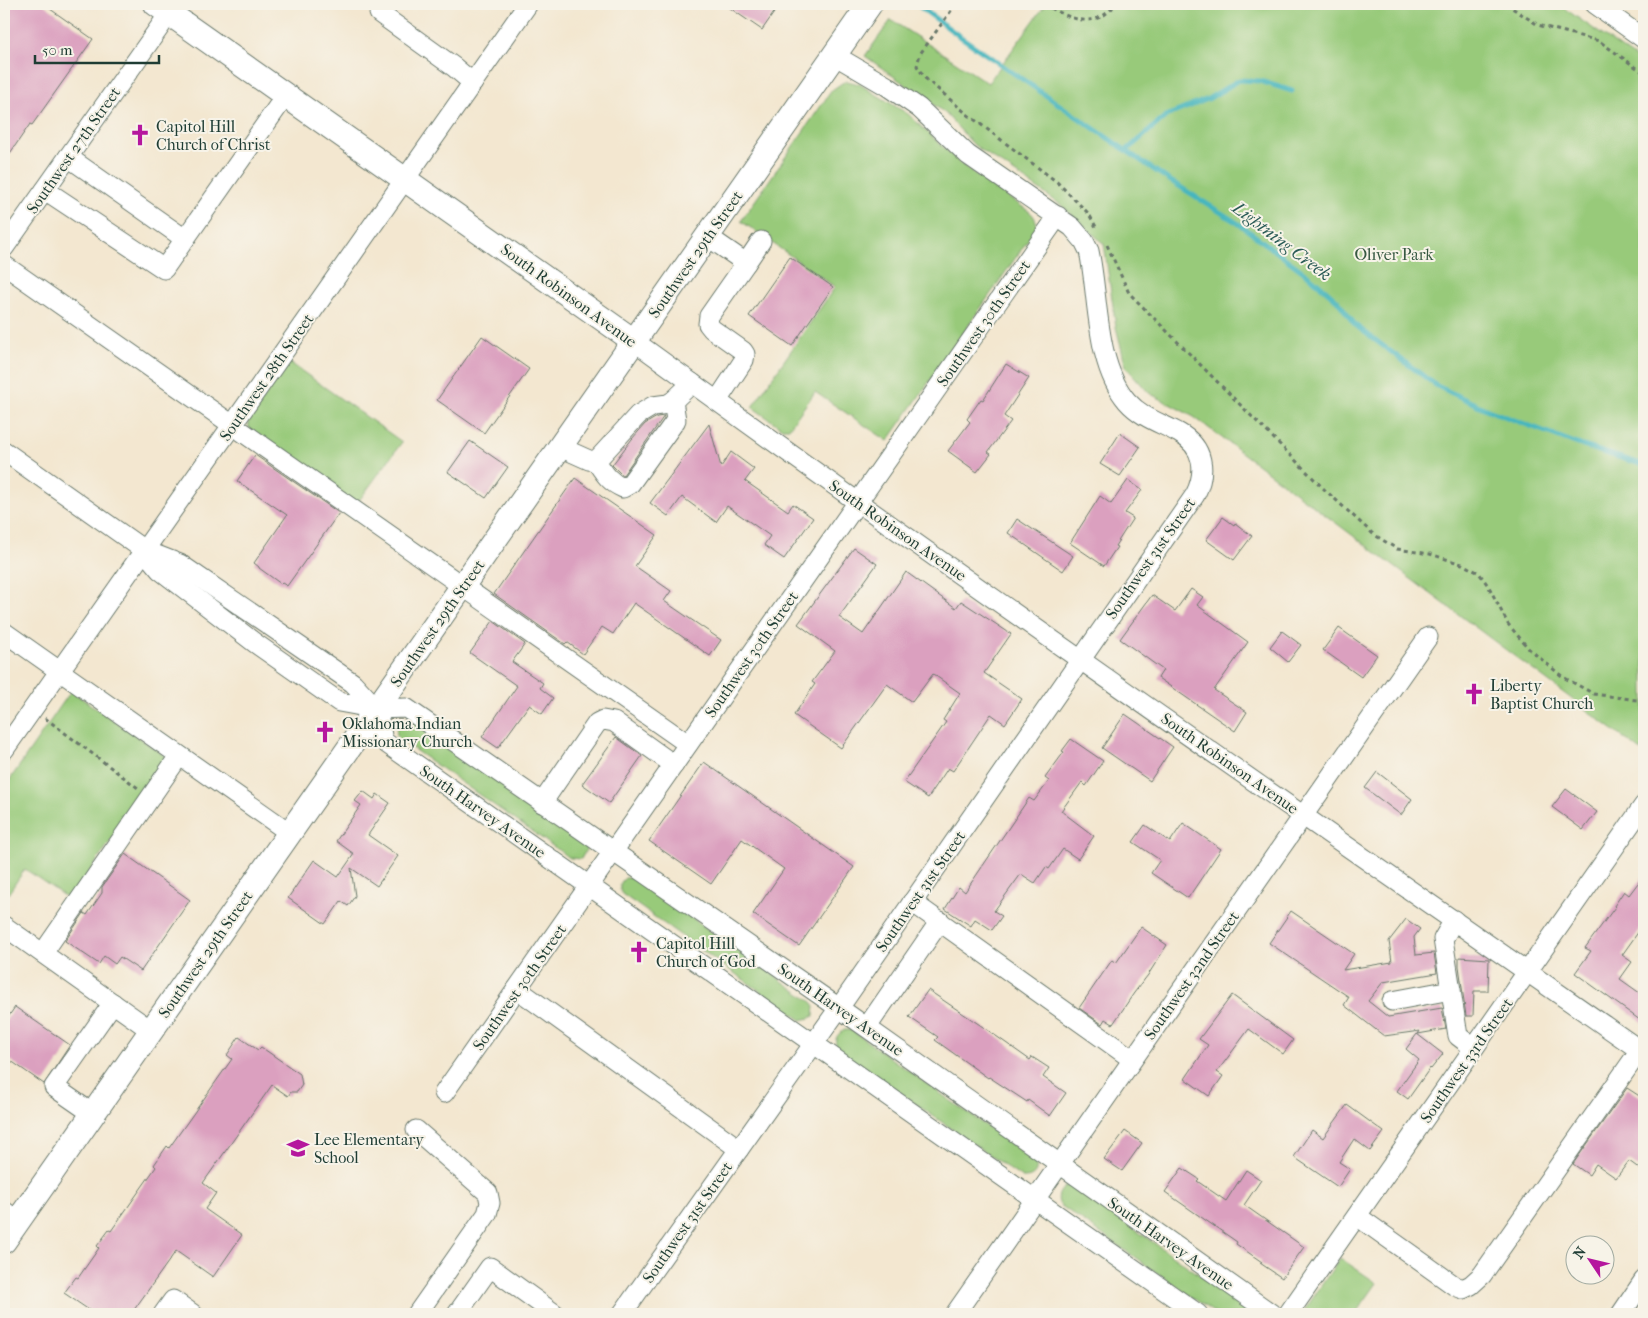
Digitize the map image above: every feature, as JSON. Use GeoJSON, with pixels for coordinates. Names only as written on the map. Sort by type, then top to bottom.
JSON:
{"type":"FeatureCollection","features":[{"type":"Feature","properties":{"kind":"main road","name":"South Robinson Avenue"},"geometry":{"type":"LineString","coordinates":[[167,7],[286,95],[634,341]]}},
{"type":"Feature","properties":{"kind":"main road","name":"Southwest 29th Street"},"geometry":{"type":"LineString","coordinates":[[4,1241],[11,1216],[93,1114],[152,1031],[865,11]]}},
{"type":"Feature","properties":{"kind":"street","name":"Southwest 28th Street"},"geometry":{"type":"LineString","coordinates":[[4,750],[528,4]]}},
{"type":"Feature","properties":{"kind":"street"},"geometry":{"type":"LineString","coordinates":[[1595,4],[1644,39]]}},
{"type":"Feature","properties":{"kind":"street","name":"Southwest 27th Street"},"geometry":{"type":"LineString","coordinates":[[4,248],[68,157],[167,7]]}},
{"type":"Feature","properties":{"kind":"street"},"geometry":{"type":"LineString","coordinates":[[379,13],[473,82]]}},
{"type":"Feature","properties":{"kind":"street"},"geometry":{"type":"LineString","coordinates":[[834,55],[911,102],[968,155],[1036,203],[1058,216]]}},
{"type":"Feature","properties":{"kind":"street"},"geometry":{"type":"LineString","coordinates":[[45,190],[164,269],[286,95]]}},
{"type":"Feature","properties":{"kind":"street"},"geometry":{"type":"LineString","coordinates":[[68,157],[185,239]]}},
{"type":"Feature","properties":{"kind":"street","name":"Southwest 31st Street"},"geometry":{"type":"LineString","coordinates":[[622,1314],[840,1008],[1195,495],[1201,482],[1201,462],[1198,452],[1191,441],[1138,411],[1127,402],[1118,388],[1108,363],[1104,346],[1089,251],[1079,234],[1058,216]]}},
{"type":"Feature","properties":{"kind":"street","name":"Southwest 30th Street"},"geometry":{"type":"LineString","coordinates":[[444,1093],[1058,216]]}},
{"type":"Feature","properties":{"kind":"street"},"geometry":{"type":"LineString","coordinates":[[707,236],[746,263]]}},
{"type":"Feature","properties":{"kind":"street"},"geometry":{"type":"LineString","coordinates":[[717,400],[744,360],[745,354],[743,350],[712,329],[708,324],[709,316],[761,241]]}},
{"type":"Feature","properties":{"kind":"street"},"geometry":{"type":"LineString","coordinates":[[4,265],[688,744]]}},
{"type":"Feature","properties":{"kind":"street","name":"South Robinson Avenue"},"geometry":{"type":"LineString","coordinates":[[634,341],[857,502],[1642,1051]]}},
{"type":"Feature","properties":{"kind":"street"},"geometry":{"type":"LineString","coordinates":[[596,461],[638,415],[653,406],[668,404],[692,383]]}},
{"type":"Feature","properties":{"kind":"street"},"geometry":{"type":"LineString","coordinates":[[596,461],[612,483],[623,488],[630,484],[676,420],[673,401]]}},
{"type":"Feature","properties":{"kind":"street"},"geometry":{"type":"LineString","coordinates":[[560,447],[589,460],[596,461]]}},
{"type":"Feature","properties":{"kind":"street","name":"South Harvey Avenue"},"geometry":{"type":"LineString","coordinates":[[4,451],[144,550],[160,570],[255,643],[339,702],[377,709],[406,708],[840,1008],[1059,1165],[1272,1314]]}},
{"type":"Feature","properties":{"kind":"street"},"geometry":{"type":"LineString","coordinates":[[4,632],[290,833]]}},
{"type":"Feature","properties":{"kind":"street","name":"Southwest 32nd Street"},"geometry":{"type":"LineString","coordinates":[[955,1314],[1428,637]]}},
{"type":"Feature","properties":{"kind":"street","name":"South Harvey Avenue"},"geometry":{"type":"LineString","coordinates":[[377,709],[383,741],[1198,1314]]}},
{"type":"Feature","properties":{"kind":"street"},"geometry":{"type":"LineString","coordinates":[[542,803],[596,723],[603,720],[614,722],[674,765]]}},
{"type":"Feature","properties":{"kind":"street"},"geometry":{"type":"LineString","coordinates":[[42,952],[179,756]]}},
{"type":"Feature","properties":{"kind":"street","name":"Southwest 33rd Street"},"geometry":{"type":"LineString","coordinates":[[1288,1314],[1644,805]]}},
{"type":"Feature","properties":{"kind":"street"},"geometry":{"type":"LineString","coordinates":[[912,902],[1132,1059]]}},
{"type":"Feature","properties":{"kind":"street"},"geometry":{"type":"LineString","coordinates":[[1454,920],[1443,939],[1458,1036],[1474,1048]]}},
{"type":"Feature","properties":{"kind":"street"},"geometry":{"type":"LineString","coordinates":[[867,1027],[940,921]]}},
{"type":"Feature","properties":{"kind":"street"},"geometry":{"type":"LineString","coordinates":[[4,926],[152,1031]]}},
{"type":"Feature","properties":{"kind":"street"},"geometry":{"type":"LineString","coordinates":[[517,989],[738,1149]]}},
{"type":"Feature","properties":{"kind":"street"},"geometry":{"type":"LineString","coordinates":[[1392,1001],[1451,990]]}},
{"type":"Feature","properties":{"kind":"street"},"geometry":{"type":"LineString","coordinates":[[93,1114],[54,1087],[112,1003]]}},
{"type":"Feature","properties":{"kind":"street"},"geometry":{"type":"LineString","coordinates":[[1357,1216],[1455,1286],[1463,1289],[1471,1286],[1482,1275],[1642,1051]]}},
{"type":"Feature","properties":{"kind":"street"},"geometry":{"type":"LineString","coordinates":[[416,1130],[488,1193],[490,1203],[487,1214],[416,1314]]}},
{"type":"Feature","properties":{"kind":"street"},"geometry":{"type":"LineString","coordinates":[[457,1314],[490,1267],[555,1314]]}},
{"type":"Feature","properties":{"kind":"street"},"geometry":{"type":"LineString","coordinates":[[1620,1314],[1638,1303],[1644,1280]]}},
{"type":"Feature","properties":{"kind":"street"},"geometry":{"type":"LineString","coordinates":[[163,1314],[173,1300],[193,1314]]}},
{"type":"Feature","properties":{"kind":"path"},"geometry":{"type":"LineString","coordinates":[[956,4],[920,54],[916,66],[925,78],[967,114],[1057,182],[1089,214],[1098,230]]}},
{"type":"Feature","properties":{"kind":"path"},"geometry":{"type":"LineString","coordinates":[[1044,4],[1071,18],[1088,21],[1108,12],[1116,4]]}},
{"type":"Feature","properties":{"kind":"path"},"geometry":{"type":"LineString","coordinates":[[1506,4],[1538,25],[1599,41],[1644,74]]}},
{"type":"Feature","properties":{"kind":"path"},"geometry":{"type":"LineString","coordinates":[[1103,238],[1129,293],[1324,489],[1373,534],[1397,549],[1430,554],[1462,564],[1479,573],[1489,587],[1508,624],[1529,649],[1563,677],[1594,694],[1644,702]]}},
{"type":"Feature","properties":{"kind":"path"},"geometry":{"type":"LineString","coordinates":[[32,709],[150,797]]}},
{"type":"Feature","properties":{"kind":"green space","name":"Oliver Park"},"geometry":{"type":"Polygon","coordinates":[[[1046,4],[1558,4],[1644,64],[1644,753],[1194,417],[1149,393],[1126,367],[1116,327],[1104,244],[1060,204],[974,145],[945,113],[865,56],[891,20],[988,83],[1046,4]]]}},
{"type":"Feature","properties":{"kind":"green space"},"geometry":{"type":"Polygon","coordinates":[[[847,81],[859,84],[908,114],[960,163],[1030,212],[1036,222],[1035,230],[888,441],[815,392],[789,428],[782,428],[752,407],[835,287],[741,221],[832,90],[847,81]]]}},
{"type":"Feature","properties":{"kind":"green space"},"geometry":{"type":"Polygon","coordinates":[[[289,362],[402,442],[355,506],[249,428],[248,421],[289,362]]]}},
{"type":"Feature","properties":{"kind":"green space"},"geometry":{"type":"Polygon","coordinates":[[[71,691],[168,758],[70,900],[25,869],[4,900],[4,788],[71,691]]]}},
{"type":"Feature","properties":{"kind":"green space"},"geometry":{"type":"Polygon","coordinates":[[[411,721],[583,841],[586,850],[581,859],[570,858],[399,739],[398,726],[400,722],[411,721]]]}},
{"type":"Feature","properties":{"kind":"green space"},"geometry":{"type":"Polygon","coordinates":[[[625,878],[635,878],[812,1002],[815,1006],[814,1016],[801,1020],[622,894],[620,885],[625,878]]]}},
{"type":"Feature","properties":{"kind":"green space"},"geometry":{"type":"Polygon","coordinates":[[[845,1030],[851,1030],[1034,1160],[1036,1164],[1035,1174],[1022,1178],[837,1049],[836,1038],[845,1030]]]}},
{"type":"Feature","properties":{"kind":"green space"},"geometry":{"type":"Polygon","coordinates":[[[1066,1186],[1074,1187],[1256,1314],[1216,1314],[1060,1205],[1059,1195],[1066,1186]]]}},
{"type":"Feature","properties":{"kind":"green space"},"geometry":{"type":"Polygon","coordinates":[[[1340,1258],[1377,1283],[1355,1314],[1302,1314],[1340,1258]]]}},
{"type":"Feature","properties":{"kind":"building"},"geometry":{"type":"Polygon","coordinates":[[[4,4],[43,4],[93,39],[4,162],[4,4]]]}},
{"type":"Feature","properties":{"kind":"building"},"geometry":{"type":"Polygon","coordinates":[[[724,4],[780,4],[762,30],[724,4]]]}},
{"type":"Feature","properties":{"kind":"building"},"geometry":{"type":"Polygon","coordinates":[[[790,257],[833,287],[792,346],[749,316],[790,257]]]}},
{"type":"Feature","properties":{"kind":"building"},"geometry":{"type":"Polygon","coordinates":[[[482,336],[529,369],[484,433],[437,400],[482,336]]]}},
{"type":"Feature","properties":{"kind":"building"},"geometry":{"type":"Polygon","coordinates":[[[1006,364],[1029,378],[1004,416],[1011,421],[988,452],[991,454],[977,472],[948,451],[970,422],[967,419],[981,399],[983,400],[1006,364]]]}},
{"type":"Feature","properties":{"kind":"building"},"geometry":{"type":"Polygon","coordinates":[[[664,416],[623,475],[621,474],[612,465],[645,424],[657,417],[664,416]]]}},
{"type":"Feature","properties":{"kind":"building"},"geometry":{"type":"Polygon","coordinates":[[[709,424],[721,467],[731,452],[754,469],[745,481],[788,511],[793,504],[813,518],[784,559],[764,545],[770,536],[727,506],[716,522],[682,497],[668,516],[650,503],[709,424]]]}},
{"type":"Feature","properties":{"kind":"building"},"geometry":{"type":"Polygon","coordinates":[[[1120,433],[1140,447],[1120,476],[1100,464],[1120,433]]]}},
{"type":"Feature","properties":{"kind":"building"},"geometry":{"type":"Polygon","coordinates":[[[470,441],[508,467],[486,498],[448,472],[470,441]]]}},
{"type":"Feature","properties":{"kind":"building"},"geometry":{"type":"Polygon","coordinates":[[[255,455],[339,513],[287,586],[281,584],[254,563],[287,515],[237,481],[255,455]]]}},
{"type":"Feature","properties":{"kind":"building"},"geometry":{"type":"Polygon","coordinates":[[[575,478],[657,535],[635,566],[671,591],[664,601],[721,640],[710,656],[634,603],[613,634],[602,627],[583,654],[567,642],[565,644],[494,594],[575,478]]]}},
{"type":"Feature","properties":{"kind":"building"},"geometry":{"type":"Polygon","coordinates":[[[1128,480],[1142,490],[1125,513],[1133,518],[1104,566],[1070,543],[1100,496],[1111,504],[1128,480]]]}},
{"type":"Feature","properties":{"kind":"building"},"geometry":{"type":"Polygon","coordinates":[[[1223,517],[1234,525],[1235,523],[1252,536],[1234,560],[1206,540],[1223,517]]]}},
{"type":"Feature","properties":{"kind":"building"},"geometry":{"type":"Polygon","coordinates":[[[1017,519],[1073,556],[1063,571],[1008,533],[1017,519]]]}},
{"type":"Feature","properties":{"kind":"building"},"geometry":{"type":"Polygon","coordinates":[[[854,548],[877,564],[839,617],[863,634],[906,572],[956,608],[961,601],[1011,634],[984,673],[1022,699],[1005,724],[991,714],[953,771],[948,768],[928,798],[904,782],[946,722],[943,720],[960,693],[933,674],[912,702],[887,684],[841,748],[794,715],[815,684],[812,682],[835,651],[798,624],[854,548]]]}},
{"type":"Feature","properties":{"kind":"building"},"geometry":{"type":"Polygon","coordinates":[[[1191,589],[1203,597],[1197,605],[1248,642],[1214,690],[1247,712],[1235,731],[1158,678],[1163,670],[1120,639],[1152,595],[1175,611],[1191,589]]]}},
{"type":"Feature","properties":{"kind":"building"},"geometry":{"type":"Polygon","coordinates":[[[493,621],[525,644],[512,662],[543,683],[540,688],[553,698],[542,714],[529,705],[498,748],[482,737],[517,686],[470,653],[493,621]]]}},
{"type":"Feature","properties":{"kind":"building"},"geometry":{"type":"Polygon","coordinates":[[[1339,628],[1377,655],[1361,677],[1323,650],[1339,628]]]}},
{"type":"Feature","properties":{"kind":"building"},"geometry":{"type":"Polygon","coordinates":[[[1282,631],[1301,645],[1288,662],[1270,647],[1282,631]]]}},
{"type":"Feature","properties":{"kind":"building"},"geometry":{"type":"Polygon","coordinates":[[[1125,714],[1173,747],[1150,781],[1102,748],[1125,714]]]}},
{"type":"Feature","properties":{"kind":"building"},"geometry":{"type":"Polygon","coordinates":[[[616,737],[642,756],[609,803],[582,784],[616,737]]]}},
{"type":"Feature","properties":{"kind":"building"},"geometry":{"type":"Polygon","coordinates":[[[1071,739],[1103,761],[1086,786],[1082,782],[1061,811],[1094,836],[1078,859],[1063,849],[1049,869],[1046,867],[1035,883],[1021,874],[994,911],[1002,916],[992,930],[975,919],[971,926],[945,909],[959,887],[965,892],[1029,798],[1034,801],[1049,781],[1045,778],[1071,739]]]}},
{"type":"Feature","properties":{"kind":"building"},"geometry":{"type":"Polygon","coordinates":[[[704,762],[854,867],[799,946],[753,914],[784,869],[742,839],[711,884],[649,841],[704,762]]]}},
{"type":"Feature","properties":{"kind":"building"},"geometry":{"type":"Polygon","coordinates":[[[1377,772],[1412,799],[1401,815],[1365,788],[1377,772]]]}},
{"type":"Feature","properties":{"kind":"building"},"geometry":{"type":"Polygon","coordinates":[[[1566,789],[1597,812],[1583,830],[1552,807],[1566,789]]]}},
{"type":"Feature","properties":{"kind":"building"},"geometry":{"type":"Polygon","coordinates":[[[363,791],[374,799],[377,794],[390,803],[368,835],[398,856],[377,886],[351,868],[355,896],[348,906],[341,901],[325,924],[288,898],[314,860],[338,877],[354,854],[336,841],[361,805],[355,801],[363,791]]]}},
{"type":"Feature","properties":{"kind":"building"},"geometry":{"type":"Polygon","coordinates":[[[1183,823],[1221,849],[1188,898],[1151,873],[1160,860],[1133,842],[1145,825],[1170,842],[1183,823]]]}},
{"type":"Feature","properties":{"kind":"building"},"geometry":{"type":"Polygon","coordinates":[[[125,854],[190,900],[141,971],[120,957],[115,964],[104,956],[99,964],[65,941],[84,913],[87,915],[102,893],[102,887],[125,854]]]}},
{"type":"Feature","properties":{"kind":"building"},"geometry":{"type":"Polygon","coordinates":[[[1644,875],[1644,924],[1622,955],[1632,962],[1620,979],[1644,996],[1644,1023],[1575,973],[1591,951],[1585,948],[1615,907],[1624,891],[1629,895],[1644,875]]]}},
{"type":"Feature","properties":{"kind":"building"},"geometry":{"type":"Polygon","coordinates":[[[1291,911],[1354,954],[1343,970],[1392,962],[1389,941],[1406,919],[1420,929],[1414,937],[1416,955],[1434,953],[1437,973],[1383,982],[1368,1001],[1388,1017],[1442,1008],[1446,1029],[1418,1034],[1420,1031],[1384,1036],[1344,1005],[1349,997],[1269,943],[1291,911]]]}},
{"type":"Feature","properties":{"kind":"building"},"geometry":{"type":"Polygon","coordinates":[[[1141,927],[1167,945],[1113,1024],[1105,1019],[1102,1024],[1079,1008],[1112,960],[1116,963],[1141,927]]]}},
{"type":"Feature","properties":{"kind":"building"},"geometry":{"type":"Polygon","coordinates":[[[1459,957],[1489,959],[1488,991],[1474,991],[1473,1016],[1466,1016],[1459,957]]]}},
{"type":"Feature","properties":{"kind":"building"},"geometry":{"type":"Polygon","coordinates":[[[928,990],[1030,1060],[1032,1057],[1049,1068],[1043,1077],[1066,1093],[1050,1116],[1028,1100],[1027,1102],[988,1078],[935,1040],[938,1037],[909,1017],[928,990]]]}},
{"type":"Feature","properties":{"kind":"building"},"geometry":{"type":"Polygon","coordinates":[[[1232,995],[1293,1040],[1283,1054],[1249,1029],[1217,1072],[1223,1076],[1209,1096],[1185,1079],[1208,1045],[1199,1039],[1232,995]]]}},
{"type":"Feature","properties":{"kind":"building"},"geometry":{"type":"Polygon","coordinates":[[[15,1007],[70,1045],[44,1084],[4,1056],[4,1023],[15,1007]]]}},
{"type":"Feature","properties":{"kind":"building"},"geometry":{"type":"Polygon","coordinates":[[[1417,1034],[1443,1054],[1430,1068],[1408,1099],[1397,1091],[1419,1060],[1406,1049],[1417,1034]]]}},
{"type":"Feature","properties":{"kind":"building"},"geometry":{"type":"Polygon","coordinates":[[[239,1037],[258,1050],[261,1047],[300,1074],[302,1085],[297,1092],[291,1092],[288,1096],[272,1085],[203,1183],[216,1193],[205,1209],[242,1235],[213,1277],[176,1251],[131,1314],[95,1314],[64,1293],[76,1277],[78,1278],[99,1248],[97,1246],[109,1230],[111,1231],[156,1167],[154,1165],[167,1146],[169,1148],[232,1059],[227,1055],[239,1037]]]}},
{"type":"Feature","properties":{"kind":"building"},"geometry":{"type":"Polygon","coordinates":[[[1627,1088],[1644,1099],[1644,1172],[1629,1161],[1616,1178],[1596,1164],[1589,1175],[1573,1164],[1627,1088]]]}},
{"type":"Feature","properties":{"kind":"building"},"geometry":{"type":"Polygon","coordinates":[[[1347,1105],[1384,1132],[1370,1151],[1354,1139],[1339,1162],[1350,1169],[1338,1187],[1294,1157],[1312,1130],[1323,1138],[1347,1105]]]}},
{"type":"Feature","properties":{"kind":"building"},"geometry":{"type":"Polygon","coordinates":[[[1125,1131],[1142,1143],[1122,1171],[1104,1159],[1125,1131]]]}},
{"type":"Feature","properties":{"kind":"building"},"geometry":{"type":"Polygon","coordinates":[[[1182,1168],[1226,1201],[1246,1170],[1261,1180],[1244,1205],[1304,1247],[1282,1278],[1236,1244],[1237,1242],[1165,1192],[1182,1168]]]}},
{"type":"Feature","properties":{"kind":"waterway","name":"Lightning Creek"},"geometry":{"type":"LineString","coordinates":[[916,4],[1166,178],[1239,224],[1313,279],[1338,301],[1355,325],[1437,386],[1488,410],[1583,446],[1644,465]]}},
{"type":"Feature","properties":{"kind":"waterway"},"geometry":{"type":"LineString","coordinates":[[1126,151],[1166,116],[1208,99],[1239,80],[1260,81],[1292,91]]}},
{"type":"Feature","properties":{"kind":"place","name":"Capitol Hill Church of Christ"},"geometry":{"type":"Point","coordinates":[140,135]}},
{"type":"Feature","properties":{"kind":"place","name":"Liberty Baptist Church"},"geometry":{"type":"Point","coordinates":[1474,694]}},
{"type":"Feature","properties":{"kind":"place","name":"Oklahoma Indian Missionary Church"},"geometry":{"type":"Point","coordinates":[325,732]}},
{"type":"Feature","properties":{"kind":"place","name":"Capitol Hill Church of God"},"geometry":{"type":"Point","coordinates":[639,952]}},
{"type":"Feature","properties":{"kind":"place","name":"Lee Elementary School"},"geometry":{"type":"Point","coordinates":[298,1148]}}]}
